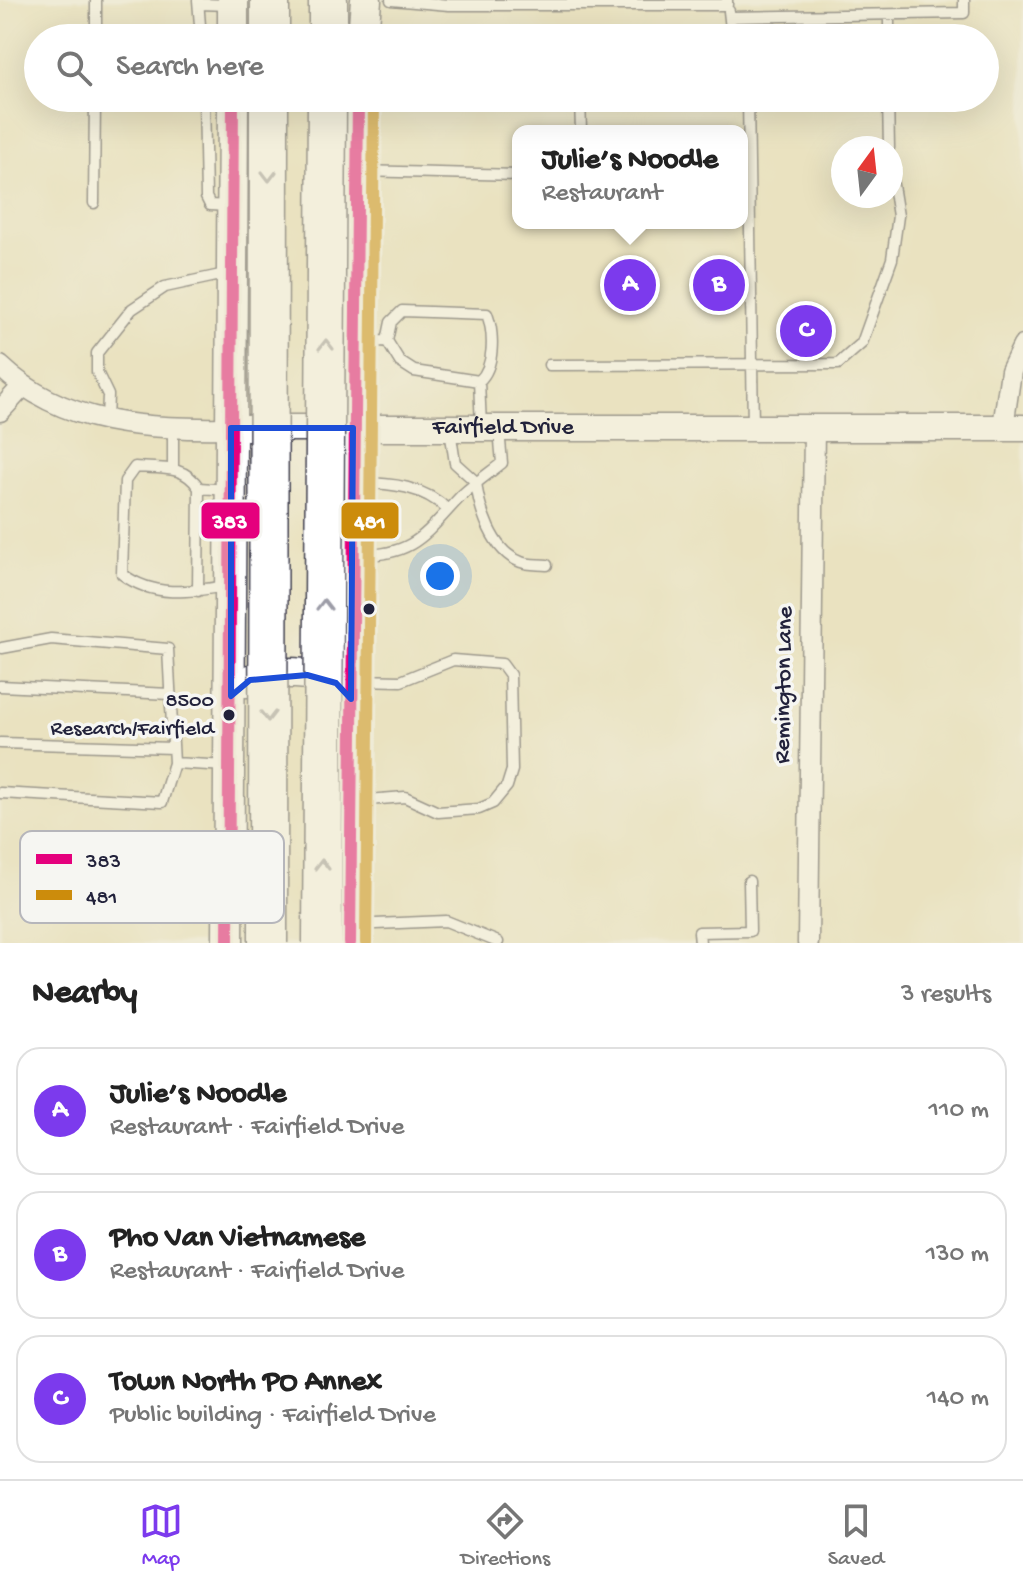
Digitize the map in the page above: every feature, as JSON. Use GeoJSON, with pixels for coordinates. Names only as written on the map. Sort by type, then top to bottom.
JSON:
{"type":"FeatureCollection","features":[{"type":"Feature","properties":{"kind":"highway"},"geometry":{"type":"LineString","coordinates":[[328,0],[328,24]]}},
{"type":"Feature","properties":{"kind":"highway"},"geometry":{"type":"LineString","coordinates":[[245,2],[260,24]]}},
{"type":"Feature","properties":{"kind":"highway"},"geometry":{"type":"LineString","coordinates":[[268,831],[269,112]]}},
{"type":"Feature","properties":{"kind":"highway"},"geometry":{"type":"LineString","coordinates":[[327,112],[340,937]]}},
{"type":"Feature","properties":{"kind":"highway"},"geometry":{"type":"LineString","coordinates":[[268,923],[268,943]]}},
{"type":"Feature","properties":{"kind":"main road"},"geometry":{"type":"LineString","coordinates":[[364,24],[366,0]]}},
{"type":"Feature","properties":{"kind":"main road"},"geometry":{"type":"LineString","coordinates":[[238,24],[245,2]]}},
{"type":"Feature","properties":{"kind":"main road"},"geometry":{"type":"LineString","coordinates":[[222,112],[232,206],[229,831]]}},
{"type":"Feature","properties":{"kind":"main road"},"geometry":{"type":"LineString","coordinates":[[340,937],[351,801],[358,112]]}},
{"type":"Feature","properties":{"kind":"main road"},"geometry":{"type":"LineString","coordinates":[[231,696],[250,680],[277,674],[307,675],[351,690]]}},
{"type":"Feature","properties":{"kind":"main road"},"geometry":{"type":"LineString","coordinates":[[228,923],[228,943]]}},
{"type":"Feature","properties":{"kind":"street"},"geometry":{"type":"LineString","coordinates":[[1013,428],[1011,371],[1023,346]]}},
{"type":"Feature","properties":{"kind":"street","name":"Fairfield Drive"},"geometry":{"type":"LineString","coordinates":[[0,366],[22,387],[72,412],[153,429],[1013,428]]}},
{"type":"Feature","properties":{"kind":"street"},"geometry":{"type":"LineString","coordinates":[[0,411],[22,387]]}},
{"type":"Feature","properties":{"kind":"street","name":"Remington Lane"},"geometry":{"type":"LineString","coordinates":[[808,943],[814,427]]}},
{"type":"Feature","properties":{"kind":"lane"},"geometry":{"type":"LineString","coordinates":[[96,0],[96,24]]}},
{"type":"Feature","properties":{"kind":"lane"},"geometry":{"type":"LineString","coordinates":[[391,0],[449,5],[727,2],[731,24]]}},
{"type":"Feature","properties":{"kind":"lane"},"geometry":{"type":"LineString","coordinates":[[730,17],[964,13],[964,0]]}},
{"type":"Feature","properties":{"kind":"lane"},"geometry":{"type":"LineString","coordinates":[[200,24],[199,2],[245,2]]}},
{"type":"Feature","properties":{"kind":"lane"},"geometry":{"type":"LineString","coordinates":[[889,15],[889,24]]}},
{"type":"Feature","properties":{"kind":"lane"},"geometry":{"type":"LineString","coordinates":[[94,203],[95,112]]}},
{"type":"Feature","properties":{"kind":"lane"},"geometry":{"type":"LineString","coordinates":[[748,112],[753,427]]}},
{"type":"Feature","properties":{"kind":"lane"},"geometry":{"type":"LineString","coordinates":[[888,112],[889,136]]}},
{"type":"Feature","properties":{"kind":"lane"},"geometry":{"type":"LineString","coordinates":[[356,171],[512,175]]}},
{"type":"Feature","properties":{"kind":"lane"},"geometry":{"type":"LineString","coordinates":[[549,365],[838,364],[862,343],[892,259],[897,208]]}},
{"type":"Feature","properties":{"kind":"lane"},"geometry":{"type":"LineString","coordinates":[[107,421],[108,395],[97,372],[97,353],[132,309],[165,287],[232,272]]}},
{"type":"Feature","properties":{"kind":"lane"},"geometry":{"type":"LineString","coordinates":[[402,311],[487,314],[491,325],[489,369],[479,381],[414,371],[400,362],[387,341],[391,322],[402,311]]}},
{"type":"Feature","properties":{"kind":"lane"},"geometry":{"type":"LineString","coordinates":[[354,342],[387,341]]}},
{"type":"Feature","properties":{"kind":"lane"},"geometry":{"type":"LineString","coordinates":[[352,555],[385,556],[428,534],[476,482],[502,463],[479,381]]}},
{"type":"Feature","properties":{"kind":"lane"},"geometry":{"type":"LineString","coordinates":[[450,428],[455,463],[476,482],[479,505],[505,551],[521,562],[547,565]]}},
{"type":"Feature","properties":{"kind":"lane"},"geometry":{"type":"LineString","coordinates":[[173,429],[173,468]]}},
{"type":"Feature","properties":{"kind":"lane"},"geometry":{"type":"LineString","coordinates":[[198,591],[199,488],[193,479],[173,468],[135,467],[125,481],[122,574],[137,585],[180,594],[230,586]]}},
{"type":"Feature","properties":{"kind":"lane"},"geometry":{"type":"LineString","coordinates":[[353,482],[402,485],[439,500],[448,510]]}},
{"type":"Feature","properties":{"kind":"lane"},"geometry":{"type":"LineString","coordinates":[[199,488],[231,490]]}},
{"type":"Feature","properties":{"kind":"lane"},"geometry":{"type":"LineString","coordinates":[[0,793],[162,802],[174,763],[168,649],[51,639],[2,648]]}},
{"type":"Feature","properties":{"kind":"lane"},"geometry":{"type":"LineString","coordinates":[[351,690],[401,681],[453,660],[502,664],[510,675],[512,770],[507,786],[493,803],[479,809],[438,812],[405,797],[351,801]]}},
{"type":"Feature","properties":{"kind":"lane"},"geometry":{"type":"LineString","coordinates":[[0,686],[170,694]]}},
{"type":"Feature","properties":{"kind":"lane"},"geometry":{"type":"LineString","coordinates":[[0,743],[173,748]]}},
{"type":"Feature","properties":{"kind":"lane"},"geometry":{"type":"LineString","coordinates":[[174,763],[229,767]]}},
{"type":"Feature","properties":{"kind":"lane"},"geometry":{"type":"LineString","coordinates":[[700,943],[699,932],[750,937],[749,881]]}},
{"type":"Feature","properties":{"kind":"lane"},"geometry":{"type":"LineString","coordinates":[[340,937],[446,921],[498,942]]}},
{"type":"Feature","properties":{"kind":"highlighted area"},"geometry":{"type":"Polygon","coordinates":[[[231,428],[353,428],[351,699],[336,683],[307,675],[250,680],[231,696],[231,428]]]}},
{"type":"Feature","properties":{"kind":"transit line","name":"383"},"geometry":{"type":"LineString","coordinates":[[229,831],[233,112]]}},
{"type":"Feature","properties":{"kind":"transit line","name":"383"},"geometry":{"type":"LineString","coordinates":[[350,943],[358,112]]}},
{"type":"Feature","properties":{"kind":"transit line","name":"481"},"geometry":{"type":"LineString","coordinates":[[366,943],[374,112]]}},
{"type":"Feature","properties":{"kind":"transit line","name":"383"},"geometry":{"type":"LineString","coordinates":[[228,923],[228,943]]}},
{"type":"Feature","properties":{"kind":"place","name":"Julie’s Noodle"},"geometry":{"type":"Point","coordinates":[630,285]}},
{"type":"Feature","properties":{"kind":"place","name":"Pho Van Vietnamese"},"geometry":{"type":"Point","coordinates":[719,285]}},
{"type":"Feature","properties":{"kind":"place","name":"Town North PO Annex"},"geometry":{"type":"Point","coordinates":[806,331]}},
{"type":"Feature","properties":{"kind":"place","name":"8500 Research/Fairfield"},"geometry":{"type":"Point","coordinates":[229,715]}}]}
